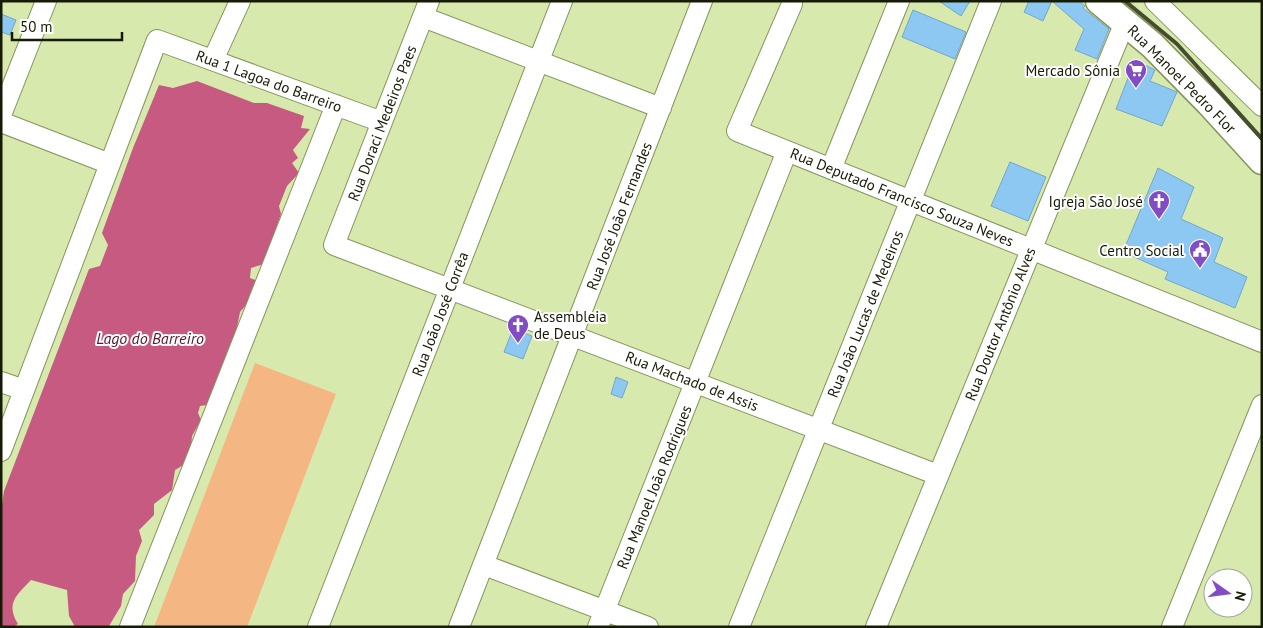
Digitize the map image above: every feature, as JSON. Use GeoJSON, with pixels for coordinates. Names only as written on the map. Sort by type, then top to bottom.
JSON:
{"type":"FeatureCollection","features":[{"type":"Feature","properties":{"kind":"main road","name":"Rua Manoel Pedro Flor"},"geometry":{"type":"LineString","coordinates":[[1100,1],[1176,68],[1262,161]]}},
{"type":"Feature","properties":{"kind":"street"},"geometry":{"type":"LineString","coordinates":[[1,115],[46,1]]}},
{"type":"Feature","properties":{"kind":"street"},"geometry":{"type":"LineString","coordinates":[[213,60],[240,1]]}},
{"type":"Feature","properties":{"kind":"street","name":"Rua João José Corrêa"},"geometry":{"type":"LineString","coordinates":[[318,627],[562,1]]}},
{"type":"Feature","properties":{"kind":"street","name":"Rua José João Fernandes"},"geometry":{"type":"LineString","coordinates":[[460,627],[702,1]]}},
{"type":"Feature","properties":{"kind":"street"},"geometry":{"type":"LineString","coordinates":[[831,169],[899,1]]}},
{"type":"Feature","properties":{"kind":"street","name":"Rua João Lucas de Medeiros"},"geometry":{"type":"LineString","coordinates":[[740,627],[991,1]]}},
{"type":"Feature","properties":{"kind":"street"},"geometry":{"type":"LineString","coordinates":[[1155,1],[1262,106]]}},
{"type":"Feature","properties":{"kind":"street","name":"Rua Deputado Francisco Souza Neves"},"geometry":{"type":"LineString","coordinates":[[792,4],[737,131],[1262,342]]}},
{"type":"Feature","properties":{"kind":"street"},"geometry":{"type":"LineString","coordinates":[[426,9],[538,62],[661,108]]}},
{"type":"Feature","properties":{"kind":"street","name":"Rua Doraci Medeiros Paes"},"geometry":{"type":"LineString","coordinates":[[334,245],[426,9]]}},
{"type":"Feature","properties":{"kind":"street","name":"Rua Doutor Antônio Alves"},"geometry":{"type":"LineString","coordinates":[[876,627],[1124,22]]}},
{"type":"Feature","properties":{"kind":"street","name":"Rua 1 Lagoa do Barreiro"},"geometry":{"type":"LineString","coordinates":[[110,164],[157,40],[382,122]]}},
{"type":"Feature","properties":{"kind":"street"},"geometry":{"type":"LineString","coordinates":[[130,627],[336,105]]}},
{"type":"Feature","properties":{"kind":"street"},"geometry":{"type":"LineString","coordinates":[[1,122],[110,164],[1,451]]}},
{"type":"Feature","properties":{"kind":"street","name":"Rua Manoel João Rodrigues"},"geometry":{"type":"LineString","coordinates":[[602,619],[786,151]]}},
{"type":"Feature","properties":{"kind":"street","name":"Rua Machado de Assis"},"geometry":{"type":"LineString","coordinates":[[334,245],[938,475]]}},
{"type":"Feature","properties":{"kind":"street"},"geometry":{"type":"LineString","coordinates":[[1,382],[24,390]]}},
{"type":"Feature","properties":{"kind":"street"},"geometry":{"type":"LineString","coordinates":[[1172,627],[1262,405]]}},
{"type":"Feature","properties":{"kind":"street"},"geometry":{"type":"LineString","coordinates":[[484,565],[602,619],[648,627]]}},
{"type":"Feature","properties":{"kind":"shaded area"},"geometry":{"type":"Polygon","coordinates":[[[255,363],[336,394],[247,627],[154,627],[255,363]]]}},
{"type":"Feature","properties":{"kind":"water","name":"Lago do Barreiro"},"geometry":{"type":"Polygon","coordinates":[[[197,81],[254,103],[267,103],[304,116],[301,128],[310,129],[293,150],[298,158],[292,163],[299,173],[287,186],[279,206],[281,214],[264,264],[251,268],[250,278],[258,281],[253,297],[240,312],[235,337],[223,376],[207,405],[200,406],[198,413],[201,420],[192,436],[190,461],[175,470],[172,490],[154,504],[154,515],[139,530],[142,541],[136,556],[135,581],[123,594],[121,606],[109,626],[75,627],[69,616],[67,590],[31,580],[14,600],[14,617],[18,624],[13,627],[1,627],[1,512],[4,491],[89,269],[100,266],[108,245],[102,233],[133,148],[159,85],[173,88],[197,81]]]}},
{"type":"Feature","properties":{"kind":"building"},"geometry":{"type":"Polygon","coordinates":[[[939,1],[970,1],[961,16],[939,1]]]}},
{"type":"Feature","properties":{"kind":"building"},"geometry":{"type":"Polygon","coordinates":[[[1029,1],[1052,1],[1043,21],[1024,12],[1029,1]]]}},
{"type":"Feature","properties":{"kind":"building"},"geometry":{"type":"Polygon","coordinates":[[[1052,1],[1079,1],[1085,6],[1083,8],[1109,29],[1097,59],[1075,50],[1084,29],[1052,1]]]}},
{"type":"Feature","properties":{"kind":"building"},"geometry":{"type":"Polygon","coordinates":[[[913,10],[966,32],[955,59],[902,37],[913,10]]]}},
{"type":"Feature","properties":{"kind":"building"},"geometry":{"type":"Polygon","coordinates":[[[1,14],[16,20],[10,35],[1,32],[1,14]]]}},
{"type":"Feature","properties":{"kind":"building"},"geometry":{"type":"Polygon","coordinates":[[[1135,60],[1155,70],[1150,81],[1177,92],[1162,126],[1116,109],[1135,60]]]}},
{"type":"Feature","properties":{"kind":"building"},"geometry":{"type":"Polygon","coordinates":[[[1010,162],[1046,177],[1028,221],[991,206],[1010,162]]]}},
{"type":"Feature","properties":{"kind":"building"},"geometry":{"type":"Polygon","coordinates":[[[1158,168],[1194,187],[1181,219],[1223,238],[1214,262],[1247,277],[1235,308],[1165,279],[1168,272],[1123,252],[1158,168]]]}},
{"type":"Feature","properties":{"kind":"building","name":"Assembleia de Deus"},"geometry":{"type":"Polygon","coordinates":[[[513,329],[532,336],[523,359],[504,352],[513,329]]]}},
{"type":"Feature","properties":{"kind":"building"},"geometry":{"type":"Polygon","coordinates":[[[616,377],[628,382],[622,398],[611,394],[616,377]]]}},
{"type":"Feature","properties":{"kind":"railway"},"geometry":{"type":"LineString","coordinates":[[1125,1],[1177,44],[1262,139]]}},
{"type":"Feature","properties":{"kind":"place","name":"Mercado Sônia"},"geometry":{"type":"Point","coordinates":[1136,89]}},
{"type":"Feature","properties":{"kind":"place","name":"Igreja São José"},"geometry":{"type":"Point","coordinates":[1159,220]}},
{"type":"Feature","properties":{"kind":"place","name":"Centro Social"},"geometry":{"type":"Point","coordinates":[1200,269]}},
{"type":"Feature","properties":{"kind":"place","name":"Assembleia de Deus"},"geometry":{"type":"Point","coordinates":[518,344]}}]}
